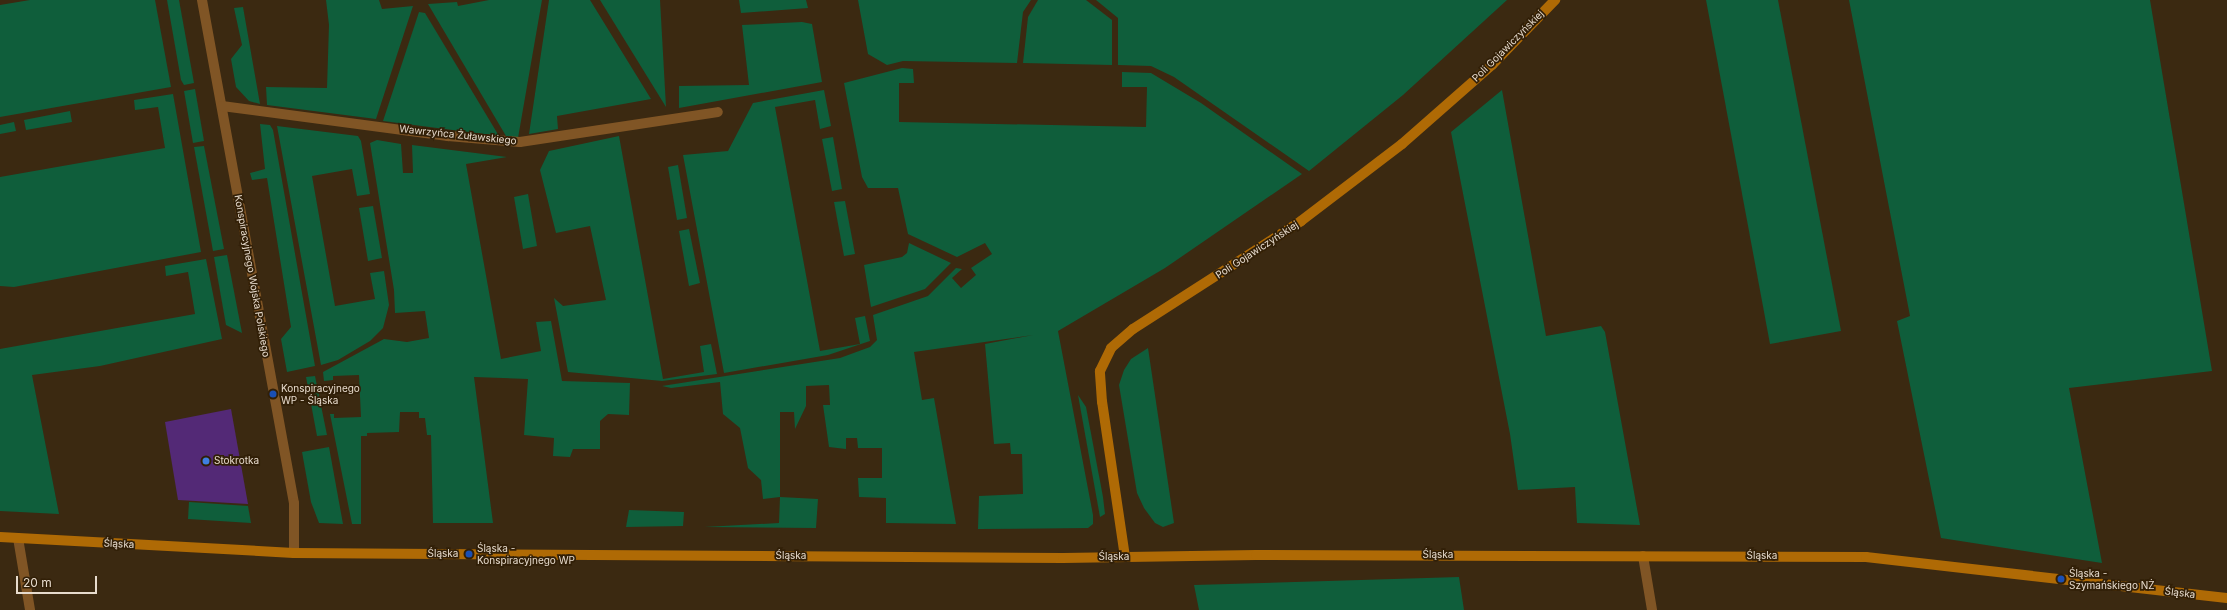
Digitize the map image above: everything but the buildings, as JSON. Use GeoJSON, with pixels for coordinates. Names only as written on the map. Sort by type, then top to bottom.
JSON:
{"type":"FeatureCollection","features":[{"type":"Feature","properties":{"kind":"street","name":"Konspiracyjnego Wojska Polskiego"},"geometry":{"type":"LineString","coordinates":[[202,0],[294,504],[294,553]]}},
{"type":"Feature","properties":{"kind":"street","name":"Poli Gojawiczyńskiej"},"geometry":{"type":"LineString","coordinates":[[1125,557],[1102,402],[1100,371],[1111,348],[1133,329],[1301,221],[1402,144],[1492,65],[1555,0]]}},
{"type":"Feature","properties":{"kind":"street","name":"Wawrzyńca Żuławskiego"},"geometry":{"type":"LineString","coordinates":[[222,106],[448,136],[520,142],[718,112]]}},
{"type":"Feature","properties":{"kind":"street","name":"Śląska"},"geometry":{"type":"LineString","coordinates":[[0,537],[294,553],[1125,557],[1643,556],[1904,559],[2227,598]]}},
{"type":"Feature","properties":{"kind":"street"},"geometry":{"type":"LineString","coordinates":[[18,538],[30,610]]}},
{"type":"Feature","properties":{"kind":"street"},"geometry":{"type":"LineString","coordinates":[[1643,556],[1652,610]]}},
{"type":"Feature","properties":{"kind":"green space"},"geometry":{"type":"Polygon","coordinates":[[[30,0],[155,0],[171,87],[0,117],[0,5],[30,0]]]}},
{"type":"Feature","properties":{"kind":"green space"},"geometry":{"type":"Polygon","coordinates":[[[167,0],[179,0],[194,83],[184,85],[181,80],[167,0]]]}},
{"type":"Feature","properties":{"kind":"green space"},"geometry":{"type":"Polygon","coordinates":[[[326,0],[379,0],[382,9],[413,6],[376,119],[267,105],[266,87],[327,88],[329,25],[326,0]]]}},
{"type":"Feature","properties":{"kind":"green space"},"geometry":{"type":"Polygon","coordinates":[[[489,0],[542,0],[518,138],[506,136],[428,4],[457,2],[458,6],[489,0]]]}},
{"type":"Feature","properties":{"kind":"green space"},"geometry":{"type":"Polygon","coordinates":[[[549,0],[590,0],[651,99],[557,116],[558,129],[529,134],[549,0]]]}},
{"type":"Feature","properties":{"kind":"green space"},"geometry":{"type":"Polygon","coordinates":[[[600,0],[660,0],[666,107],[600,0]]]}},
{"type":"Feature","properties":{"kind":"green space"},"geometry":{"type":"Polygon","coordinates":[[[739,0],[806,0],[808,8],[741,13],[739,0]]]}},
{"type":"Feature","properties":{"kind":"green space"},"geometry":{"type":"Polygon","coordinates":[[[858,0],[1031,0],[1023,12],[1017,63],[903,61],[887,65],[868,54],[858,0]]]}},
{"type":"Feature","properties":{"kind":"green space"},"geometry":{"type":"Polygon","coordinates":[[[1038,0],[1086,0],[1112,20],[1112,65],[1023,63],[1028,17],[1038,0]]]}},
{"type":"Feature","properties":{"kind":"green space"},"geometry":{"type":"Polygon","coordinates":[[[1096,0],[1507,0],[1403,95],[1309,171],[1174,77],[1151,66],[1118,65],[1118,18],[1096,0]]]}},
{"type":"Feature","properties":{"kind":"green space"},"geometry":{"type":"Polygon","coordinates":[[[1706,0],[1778,0],[1841,331],[1770,344],[1706,0]]]}},
{"type":"Feature","properties":{"kind":"green space"},"geometry":{"type":"Polygon","coordinates":[[[1849,0],[2150,0],[2212,371],[2069,388],[2102,563],[1941,538],[1897,321],[1910,316],[1849,0]]]}},
{"type":"Feature","properties":{"kind":"green space"},"geometry":{"type":"Polygon","coordinates":[[[243,7],[260,104],[249,101],[236,87],[231,59],[242,45],[234,8],[243,7]]]}},
{"type":"Feature","properties":{"kind":"green space"},"geometry":{"type":"Polygon","coordinates":[[[419,12],[425,13],[499,136],[383,121],[419,12]]]}},
{"type":"Feature","properties":{"kind":"green space"},"geometry":{"type":"Polygon","coordinates":[[[802,22],[812,24],[822,82],[679,108],[679,86],[749,85],[742,25],[802,22]]]}},
{"type":"Feature","properties":{"kind":"green space"},"geometry":{"type":"Polygon","coordinates":[[[902,68],[913,69],[914,83],[899,83],[899,122],[1146,127],[1147,87],[1122,87],[1122,72],[1151,73],[1201,103],[1302,174],[1165,268],[1058,331],[1093,515],[1093,524],[1088,528],[978,529],[979,496],[1023,494],[1022,454],[1011,454],[1010,443],[994,444],[985,344],[1033,335],[914,352],[922,400],[934,398],[956,524],[886,523],[886,498],[859,497],[858,478],[882,478],[882,448],[858,448],[857,438],[846,438],[846,449],[829,447],[823,405],[830,405],[829,385],[806,386],[806,406],[795,429],[794,412],[780,412],[780,497],[763,499],[761,480],[748,468],[740,428],[723,414],[720,382],[671,388],[662,386],[840,358],[870,347],[877,340],[873,315],[928,296],[956,268],[962,269],[952,278],[961,288],[976,275],[971,268],[992,254],[985,243],[957,257],[908,234],[898,188],[868,188],[862,177],[844,83],[902,68]]]}},
{"type":"Feature","properties":{"kind":"green space"},"geometry":{"type":"Polygon","coordinates":[[[195,89],[204,141],[193,143],[184,91],[195,89]]]}},
{"type":"Feature","properties":{"kind":"green space"},"geometry":{"type":"Polygon","coordinates":[[[824,90],[831,126],[820,129],[815,100],[775,107],[820,351],[860,344],[855,318],[865,316],[870,341],[828,355],[724,373],[683,155],[728,151],[753,103],[824,90]]]}},
{"type":"Feature","properties":{"kind":"green space"},"geometry":{"type":"Polygon","coordinates":[[[1502,90],[1546,336],[1601,326],[1605,332],[1640,525],[1577,523],[1575,487],[1518,490],[1510,434],[1451,132],[1502,90]]]}},
{"type":"Feature","properties":{"kind":"green space"},"geometry":{"type":"Polygon","coordinates":[[[173,94],[201,252],[14,287],[0,286],[0,177],[165,148],[158,107],[135,110],[134,100],[173,94]]]}},
{"type":"Feature","properties":{"kind":"green space"},"geometry":{"type":"Polygon","coordinates":[[[70,111],[72,122],[26,130],[24,120],[70,111]]]}},
{"type":"Feature","properties":{"kind":"green space"},"geometry":{"type":"Polygon","coordinates":[[[14,122],[16,131],[0,134],[0,125],[14,122]]]}},
{"type":"Feature","properties":{"kind":"green space"},"geometry":{"type":"Polygon","coordinates":[[[260,124],[270,125],[273,130],[315,366],[287,372],[281,339],[291,327],[267,178],[252,180],[250,173],[265,169],[260,124]]]}},
{"type":"Feature","properties":{"kind":"green space"},"geometry":{"type":"Polygon","coordinates":[[[277,126],[358,136],[361,141],[370,194],[357,196],[352,169],[312,176],[335,306],[375,299],[370,273],[384,271],[389,305],[383,328],[370,341],[338,360],[321,365],[277,126]]]}},
{"type":"Feature","properties":{"kind":"green space"},"geometry":{"type":"Polygon","coordinates":[[[619,136],[663,379],[704,372],[700,346],[711,344],[717,374],[662,381],[568,372],[554,298],[563,306],[606,300],[590,226],[556,233],[540,170],[549,151],[619,136]]]}},
{"type":"Feature","properties":{"kind":"green space"},"geometry":{"type":"Polygon","coordinates":[[[833,137],[842,189],[832,191],[822,139],[833,137]]]}},
{"type":"Feature","properties":{"kind":"green space"},"geometry":{"type":"Polygon","coordinates":[[[377,140],[401,144],[403,173],[413,173],[412,145],[507,157],[466,164],[501,359],[541,351],[536,322],[551,321],[562,381],[630,383],[629,415],[608,414],[600,421],[600,449],[573,449],[570,457],[553,456],[554,438],[524,435],[528,379],[474,377],[493,523],[433,523],[431,435],[427,435],[425,418],[419,418],[419,412],[400,412],[399,432],[367,433],[367,436],[361,436],[361,524],[352,524],[330,414],[334,414],[334,418],[361,417],[359,375],[333,376],[333,380],[324,381],[323,372],[384,339],[407,342],[429,338],[425,311],[395,313],[394,290],[370,143],[377,140]]]}},
{"type":"Feature","properties":{"kind":"green space"},"geometry":{"type":"Polygon","coordinates":[[[204,146],[224,249],[213,251],[194,147],[204,146]]]}},
{"type":"Feature","properties":{"kind":"green space"},"geometry":{"type":"Polygon","coordinates":[[[678,165],[687,218],[677,220],[668,167],[678,165]]]}},
{"type":"Feature","properties":{"kind":"green space"},"geometry":{"type":"Polygon","coordinates":[[[528,194],[537,246],[523,249],[514,197],[528,194]]]}},
{"type":"Feature","properties":{"kind":"green space"},"geometry":{"type":"Polygon","coordinates":[[[845,201],[855,254],[844,256],[834,202],[845,201]]]}},
{"type":"Feature","properties":{"kind":"green space"},"geometry":{"type":"Polygon","coordinates":[[[373,206],[382,258],[368,261],[359,208],[373,206]]]}},
{"type":"Feature","properties":{"kind":"green space"},"geometry":{"type":"Polygon","coordinates":[[[689,229],[700,283],[689,286],[679,231],[689,229]]]}},
{"type":"Feature","properties":{"kind":"green space"},"geometry":{"type":"Polygon","coordinates":[[[909,243],[951,263],[925,289],[871,307],[864,265],[902,257],[907,253],[909,243]]]}},
{"type":"Feature","properties":{"kind":"green space"},"geometry":{"type":"Polygon","coordinates":[[[227,255],[242,333],[226,325],[214,257],[227,255]]]}},
{"type":"Feature","properties":{"kind":"green space"},"geometry":{"type":"Polygon","coordinates":[[[206,259],[222,339],[100,366],[32,375],[59,514],[0,511],[0,349],[195,314],[188,272],[166,276],[165,266],[206,259]]]}},
{"type":"Feature","properties":{"kind":"green space"},"geometry":{"type":"Polygon","coordinates":[[[1148,348],[1174,523],[1163,527],[1155,523],[1144,508],[1137,493],[1119,385],[1124,370],[1131,359],[1148,348]]]}},
{"type":"Feature","properties":{"kind":"green space"},"geometry":{"type":"Polygon","coordinates":[[[315,376],[327,435],[317,436],[306,377],[315,376]]]}},
{"type":"Feature","properties":{"kind":"green space"},"geometry":{"type":"Polygon","coordinates":[[[1078,395],[1086,407],[1103,497],[1105,514],[1100,517],[1078,395]]]}},
{"type":"Feature","properties":{"kind":"green space"},"geometry":{"type":"Polygon","coordinates":[[[329,447],[343,524],[319,523],[311,502],[302,452],[329,447]]]}},
{"type":"Feature","properties":{"kind":"green space"},"geometry":{"type":"Polygon","coordinates":[[[780,497],[818,499],[816,528],[704,527],[779,523],[780,497]]]}},
{"type":"Feature","properties":{"kind":"green space"},"geometry":{"type":"Polygon","coordinates":[[[189,502],[248,506],[251,523],[188,519],[189,502]]]}},
{"type":"Feature","properties":{"kind":"green space"},"geometry":{"type":"Polygon","coordinates":[[[629,510],[684,512],[683,526],[626,527],[629,510]]]}},
{"type":"Feature","properties":{"kind":"green space"},"geometry":{"type":"Polygon","coordinates":[[[1459,577],[1464,610],[1199,610],[1194,585],[1459,577]]]}},
{"type":"Feature","properties":{"kind":"place","name":"Konspiracyjnego WP - Śląska"},"geometry":{"type":"Point","coordinates":[273,394]}},
{"type":"Feature","properties":{"kind":"place","name":"Stokrotka"},"geometry":{"type":"Point","coordinates":[206,461]}},
{"type":"Feature","properties":{"kind":"place","name":"Śląska - Konspiracyjnego WP"},"geometry":{"type":"Point","coordinates":[469,554]}},
{"type":"Feature","properties":{"kind":"place","name":"Śląska - Szymańskiego NŻ"},"geometry":{"type":"Point","coordinates":[2061,579]}}]}
